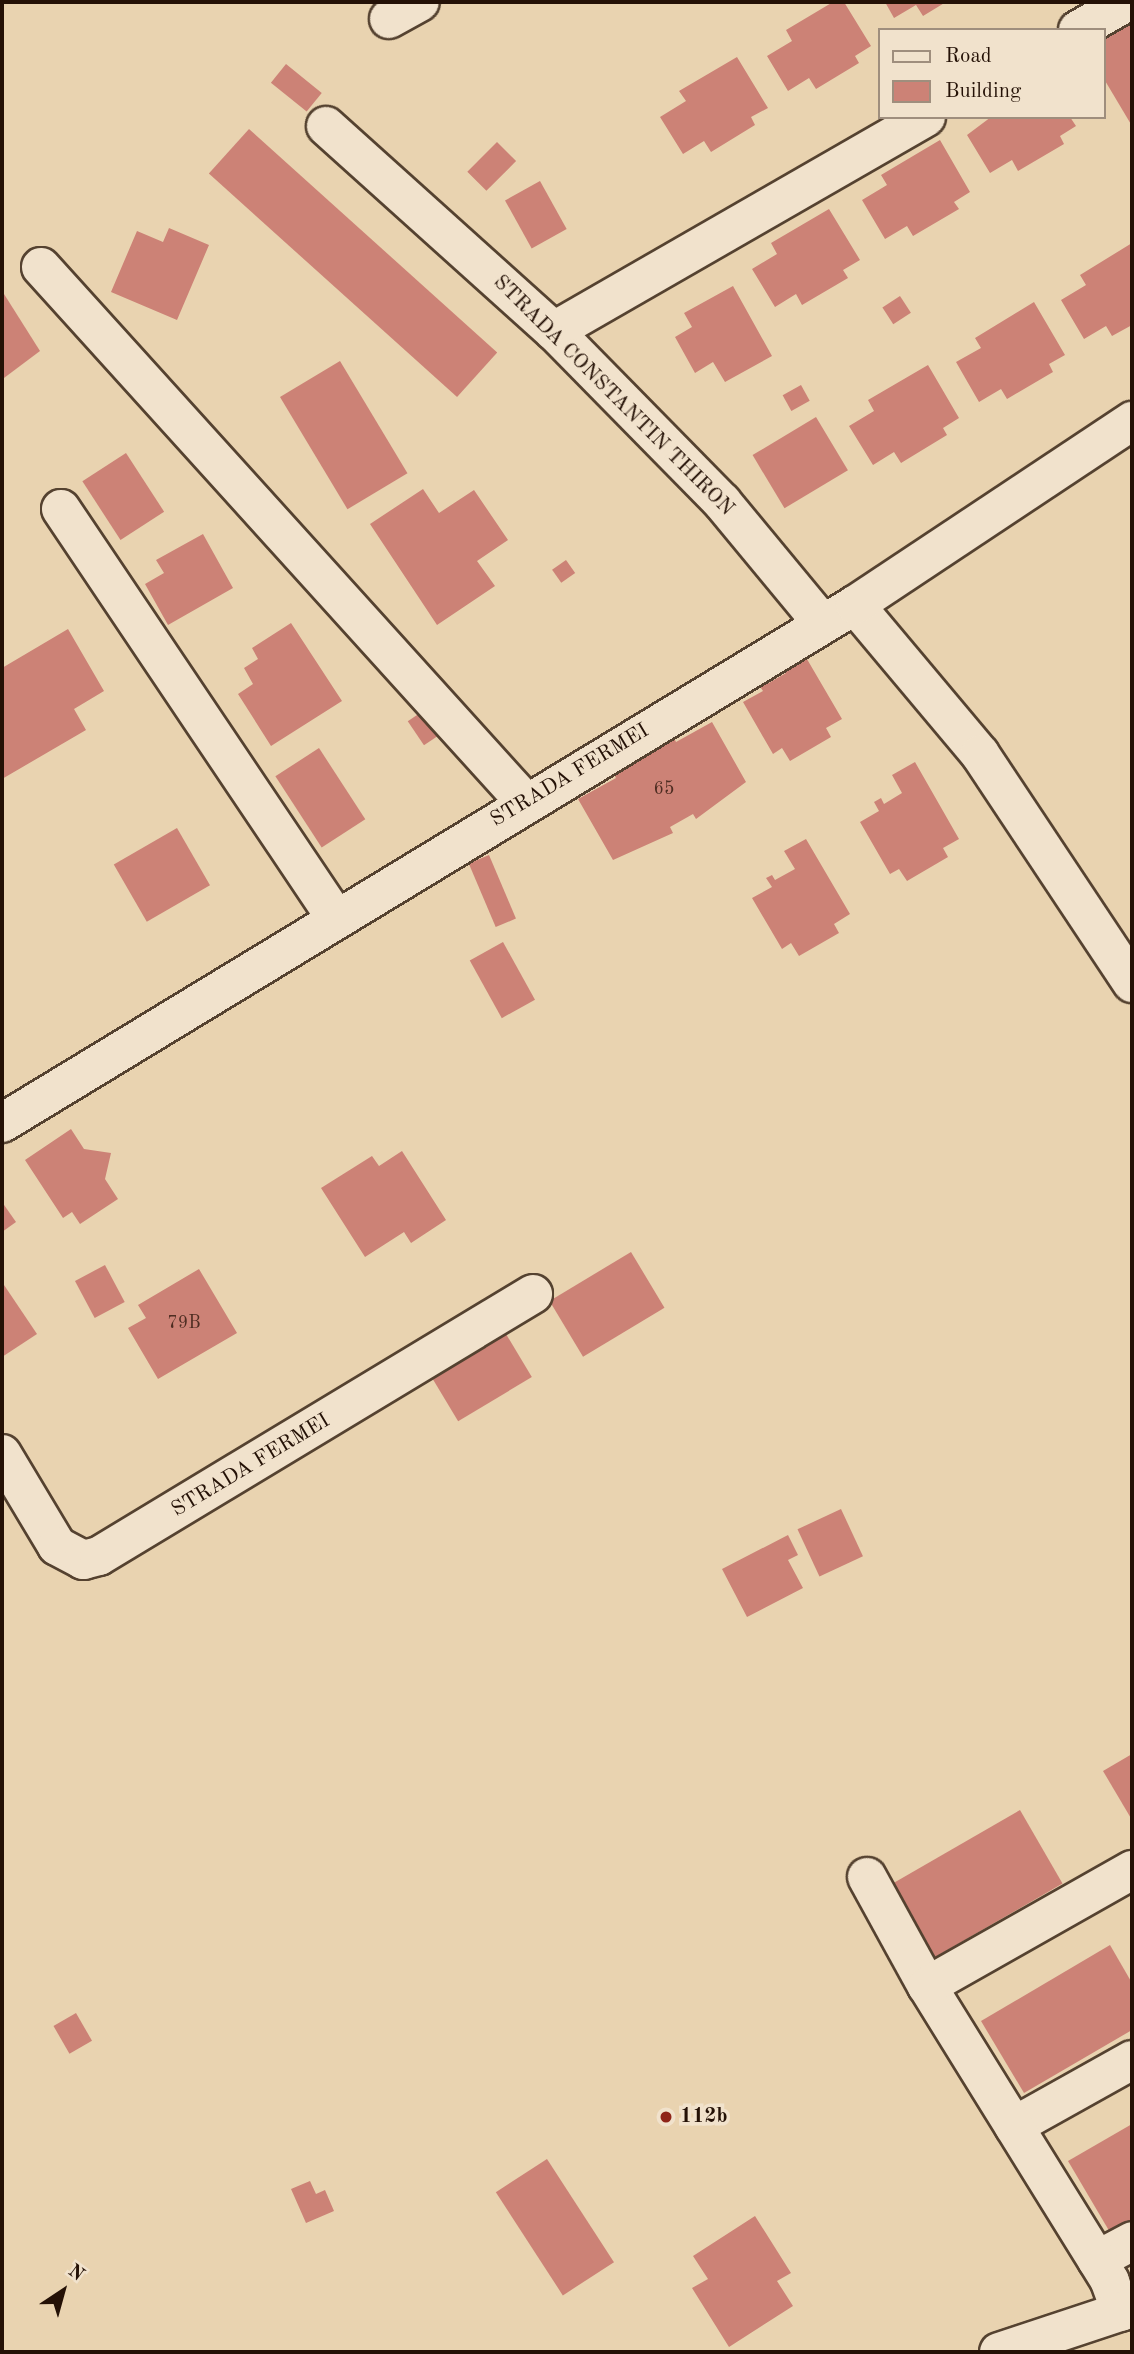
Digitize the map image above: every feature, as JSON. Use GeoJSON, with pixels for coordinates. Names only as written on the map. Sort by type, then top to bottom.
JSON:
{"type":"FeatureCollection","features":[{"type":"Feature","properties":{"kind":"street"},"geometry":{"type":"LineString","coordinates":[[1082,28],[1127,2]]}},
{"type":"Feature","properties":{"kind":"street"},"geometry":{"type":"LineString","coordinates":[[554,331],[923,119]]}},
{"type":"Feature","properties":{"kind":"street","name":"STRADA CONSTANTIN THIRON"},"geometry":{"type":"LineString","coordinates":[[326,125],[554,331],[722,502],[823,624]]}},
{"type":"Feature","properties":{"kind":"street"},"geometry":{"type":"LineString","coordinates":[[41,267],[526,803]]}},
{"type":"Feature","properties":{"kind":"street","name":"STRADA FERMEI"},"geometry":{"type":"LineString","coordinates":[[2,1123],[335,917],[855,605],[1132,421]]}},
{"type":"Feature","properties":{"kind":"street"},"geometry":{"type":"LineString","coordinates":[[61,509],[335,917]]}},
{"type":"Feature","properties":{"kind":"street"},"geometry":{"type":"LineString","coordinates":[[855,605],[980,754],[1132,983]]}},
{"type":"Feature","properties":{"kind":"street","name":"STRADA FERMEI"},"geometry":{"type":"LineString","coordinates":[[2,1454],[57,1546],[83,1560],[99,1556],[533,1294]]}},
{"type":"Feature","properties":{"kind":"street"},"geometry":{"type":"LineString","coordinates":[[927,1986],[1132,1870]]}},
{"type":"Feature","properties":{"kind":"street"},"geometry":{"type":"LineString","coordinates":[[867,1877],[927,1986],[1126,2310],[999,2352]]}},
{"type":"Feature","properties":{"kind":"street"},"geometry":{"type":"LineString","coordinates":[[1014,2126],[1132,2060]]}},
{"type":"Feature","properties":{"kind":"street"},"geometry":{"type":"LineString","coordinates":[[1097,2260],[1132,2241]]}},
{"type":"Feature","properties":{"kind":"building"},"geometry":{"type":"Polygon","coordinates":[[[833,2],[844,2],[871,46],[855,56],[859,63],[816,89],[809,78],[788,91],[767,56],[792,41],[786,30],[833,2]]]}},
{"type":"Feature","properties":{"kind":"building"},"geometry":{"type":"Polygon","coordinates":[[[885,2],[946,2],[923,16],[916,5],[894,18],[885,2]]]}},
{"type":"Feature","properties":{"kind":"building"},"geometry":{"type":"Polygon","coordinates":[[[1132,13],[1132,126],[1106,82],[1106,29],[1132,13]]]}},
{"type":"Feature","properties":{"kind":"building"},"geometry":{"type":"Polygon","coordinates":[[[737,57],[768,108],[751,117],[755,125],[711,152],[704,141],[683,154],[660,117],[686,101],[679,91],[737,57]]]}},
{"type":"Feature","properties":{"kind":"building"},"geometry":{"type":"Polygon","coordinates":[[[286,64],[322,93],[307,112],[271,83],[286,64]]]}},
{"type":"Feature","properties":{"kind":"building"},"geometry":{"type":"Polygon","coordinates":[[[988,119],[1071,119],[1076,126],[1060,136],[1064,144],[1018,171],[1012,160],[990,173],[967,135],[988,119]]]}},
{"type":"Feature","properties":{"kind":"building"},"geometry":{"type":"Polygon","coordinates":[[[249,129],[497,352],[457,397],[209,174],[249,129]]]}},
{"type":"Feature","properties":{"kind":"building"},"geometry":{"type":"Polygon","coordinates":[[[940,140],[970,192],[954,202],[959,209],[913,236],[907,226],[885,239],[862,200],[887,185],[881,175],[940,140]]]}},
{"type":"Feature","properties":{"kind":"building"},"geometry":{"type":"Polygon","coordinates":[[[497,142],[516,161],[486,191],[467,172],[497,142]]]}},
{"type":"Feature","properties":{"kind":"building"},"geometry":{"type":"Polygon","coordinates":[[[540,181],[567,229],[532,248],[505,200],[540,181]]]}},
{"type":"Feature","properties":{"kind":"building"},"geometry":{"type":"Polygon","coordinates":[[[829,209],[860,260],[843,270],[848,278],[802,305],[796,294],[775,307],[752,269],[777,254],[771,243],[829,209]]]}},
{"type":"Feature","properties":{"kind":"building"},"geometry":{"type":"Polygon","coordinates":[[[169,228],[209,245],[177,320],[111,292],[137,231],[163,242],[169,228]]]}},
{"type":"Feature","properties":{"kind":"building"},"geometry":{"type":"Polygon","coordinates":[[[1132,243],[1132,325],[1112,336],[1106,326],[1084,339],[1061,300],[1086,285],[1080,275],[1132,243]]]}},
{"type":"Feature","properties":{"kind":"building"},"geometry":{"type":"Polygon","coordinates":[[[733,286],[772,356],[725,382],[713,362],[695,373],[675,337],[692,327],[684,313],[733,286]]]}},
{"type":"Feature","properties":{"kind":"building"},"geometry":{"type":"Polygon","coordinates":[[[4,294],[40,351],[4,378],[2,295],[4,294]]]}},
{"type":"Feature","properties":{"kind":"building"},"geometry":{"type":"Polygon","coordinates":[[[900,296],[911,313],[893,324],[882,307],[900,296]]]}},
{"type":"Feature","properties":{"kind":"building"},"geometry":{"type":"Polygon","coordinates":[[[1034,302],[1065,355],[1049,364],[1053,372],[1007,399],[1001,389],[979,402],[956,362],[981,348],[975,338],[1034,302]]]}},
{"type":"Feature","properties":{"kind":"building"},"geometry":{"type":"Polygon","coordinates":[[[340,361],[407,473],[347,509],[280,397],[340,361]]]}},
{"type":"Feature","properties":{"kind":"building"},"geometry":{"type":"Polygon","coordinates":[[[928,365],[959,418],[943,428],[947,435],[901,463],[894,452],[873,465],[849,426],[874,411],[868,400],[928,365]]]}},
{"type":"Feature","properties":{"kind":"building"},"geometry":{"type":"Polygon","coordinates":[[[801,385],[810,401],[791,411],[783,395],[801,385]]]}},
{"type":"Feature","properties":{"kind":"building"},"geometry":{"type":"Polygon","coordinates":[[[816,417],[848,470],[785,508],[753,455],[816,417]]]}},
{"type":"Feature","properties":{"kind":"building"},"geometry":{"type":"Polygon","coordinates":[[[126,453],[164,512],[121,540],[82,481],[126,453]]]}},
{"type":"Feature","properties":{"kind":"building"},"geometry":{"type":"Polygon","coordinates":[[[423,489],[439,513],[474,490],[508,540],[477,561],[495,586],[437,625],[370,524],[423,489]]]}},
{"type":"Feature","properties":{"kind":"building"},"geometry":{"type":"Polygon","coordinates":[[[203,534],[233,588],[168,625],[145,584],[164,573],[156,560],[203,534]]]}},
{"type":"Feature","properties":{"kind":"building"},"geometry":{"type":"Polygon","coordinates":[[[566,560],[575,573],[561,583],[552,570],[566,560]]]}},
{"type":"Feature","properties":{"kind":"building"},"geometry":{"type":"Polygon","coordinates":[[[291,623],[342,701],[271,746],[238,694],[253,684],[244,668],[258,659],[252,648],[291,623]]]}},
{"type":"Feature","properties":{"kind":"building"},"geometry":{"type":"Polygon","coordinates":[[[68,629],[104,691],[74,709],[86,730],[2,779],[2,668],[68,629]]]}},
{"type":"Feature","properties":{"kind":"building"},"geometry":{"type":"Polygon","coordinates":[[[797,642],[842,719],[826,728],[831,737],[790,761],[782,748],[773,754],[743,702],[763,691],[757,682],[764,678],[767,684],[786,673],[775,656],[797,642]]]}},
{"type":"Feature","properties":{"kind":"building"},"geometry":{"type":"Polygon","coordinates":[[[426,709],[442,733],[424,745],[408,721],[426,709]]]}},
{"type":"Feature","properties":{"kind":"building"},"geometry":{"type":"Polygon","coordinates":[[[712,722],[746,782],[696,819],[693,814],[670,827],[673,833],[613,860],[578,799],[616,778],[611,769],[672,734],[676,742],[712,722]]]}},
{"type":"Feature","properties":{"kind":"building"},"geometry":{"type":"Polygon","coordinates":[[[319,748],[365,819],[322,848],[275,776],[319,748]]]}},
{"type":"Feature","properties":{"kind":"building"},"geometry":{"type":"Polygon","coordinates":[[[915,762],[959,839],[943,848],[948,857],[907,881],[899,869],[890,874],[860,822],[879,811],[874,802],[881,798],[884,804],[902,793],[892,775],[915,762]]]}},
{"type":"Feature","properties":{"kind":"building"},"geometry":{"type":"Polygon","coordinates":[[[177,828],[210,885],[147,922],[114,865],[177,828]]]}},
{"type":"Feature","properties":{"kind":"building"},"geometry":{"type":"Polygon","coordinates":[[[806,839],[850,914],[834,924],[839,933],[799,956],[791,943],[782,949],[752,898],[772,887],[766,878],[772,875],[775,880],[795,869],[784,851],[806,839]]]}},
{"type":"Feature","properties":{"kind":"building"},"geometry":{"type":"Polygon","coordinates":[[[489,855],[516,919],[496,927],[469,864],[489,855]]]}},
{"type":"Feature","properties":{"kind":"building"},"geometry":{"type":"Polygon","coordinates":[[[503,942],[535,1000],[502,1018],[470,960],[503,942]]]}},
{"type":"Feature","properties":{"kind":"building"},"geometry":{"type":"Polygon","coordinates":[[[71,1129],[84,1149],[111,1153],[105,1179],[118,1199],[80,1224],[72,1212],[63,1218],[25,1160],[71,1129]]]}},
{"type":"Feature","properties":{"kind":"building"},"geometry":{"type":"Polygon","coordinates":[[[402,1151],[446,1220],[411,1243],[404,1232],[365,1257],[321,1188],[372,1156],[379,1166],[402,1151]]]}},
{"type":"Feature","properties":{"kind":"building"},"geometry":{"type":"Polygon","coordinates":[[[2,1202],[16,1222],[2,1232],[2,1202]]]}},
{"type":"Feature","properties":{"kind":"building"},"geometry":{"type":"Polygon","coordinates":[[[631,1252],[664,1308],[583,1357],[550,1301],[631,1252]]]}},
{"type":"Feature","properties":{"kind":"building"},"geometry":{"type":"Polygon","coordinates":[[[105,1265],[125,1302],[95,1318],[75,1281],[105,1265]]]}},
{"type":"Feature","properties":{"kind":"building"},"geometry":{"type":"Polygon","coordinates":[[[199,1269],[237,1333],[158,1379],[128,1328],[146,1318],[138,1305],[199,1269]]]}},
{"type":"Feature","properties":{"kind":"building"},"geometry":{"type":"Polygon","coordinates":[[[2,1282],[37,1334],[2,1357],[2,1282]]]}},
{"type":"Feature","properties":{"kind":"building"},"geometry":{"type":"Polygon","coordinates":[[[503,1329],[532,1377],[458,1421],[429,1373],[503,1329]]]}},
{"type":"Feature","properties":{"kind":"building"},"geometry":{"type":"Polygon","coordinates":[[[841,1509],[863,1556],[819,1576],[797,1529],[841,1509]]]}},
{"type":"Feature","properties":{"kind":"building"},"geometry":{"type":"Polygon","coordinates":[[[788,1535],[798,1555],[788,1560],[803,1588],[747,1617],[722,1569],[788,1535]]]}},
{"type":"Feature","properties":{"kind":"building"},"geometry":{"type":"Polygon","coordinates":[[[1132,1754],[1132,1820],[1103,1771],[1132,1754]]]}},
{"type":"Feature","properties":{"kind":"building"},"geometry":{"type":"Polygon","coordinates":[[[1020,1810],[1062,1884],[933,1958],[891,1884],[1020,1810]]]}},
{"type":"Feature","properties":{"kind":"building"},"geometry":{"type":"Polygon","coordinates":[[[1110,1945],[1132,1983],[1132,2030],[1024,2093],[981,2021],[1110,1945]]]}},
{"type":"Feature","properties":{"kind":"building"},"geometry":{"type":"Polygon","coordinates":[[[76,2013],[92,2041],[69,2054],[53,2026],[76,2013]]]}},
{"type":"Feature","properties":{"kind":"building"},"geometry":{"type":"Polygon","coordinates":[[[1132,2124],[1132,2222],[1111,2234],[1068,2161],[1132,2124]]]}},
{"type":"Feature","properties":{"kind":"building"},"geometry":{"type":"Polygon","coordinates":[[[547,2159],[614,2262],[563,2295],[496,2192],[547,2159]]]}},
{"type":"Feature","properties":{"kind":"building"},"geometry":{"type":"Polygon","coordinates":[[[310,2181],[316,2194],[325,2190],[334,2211],[306,2223],[291,2189],[310,2181]]]}},
{"type":"Feature","properties":{"kind":"building"},"geometry":{"type":"Polygon","coordinates":[[[755,2216],[791,2273],[777,2281],[793,2306],[729,2347],[692,2288],[708,2279],[693,2256],[755,2216]]]}},
{"type":"Feature","properties":{"kind":"place","name":"112b"},"geometry":{"type":"Point","coordinates":[666,2117]}}]}
